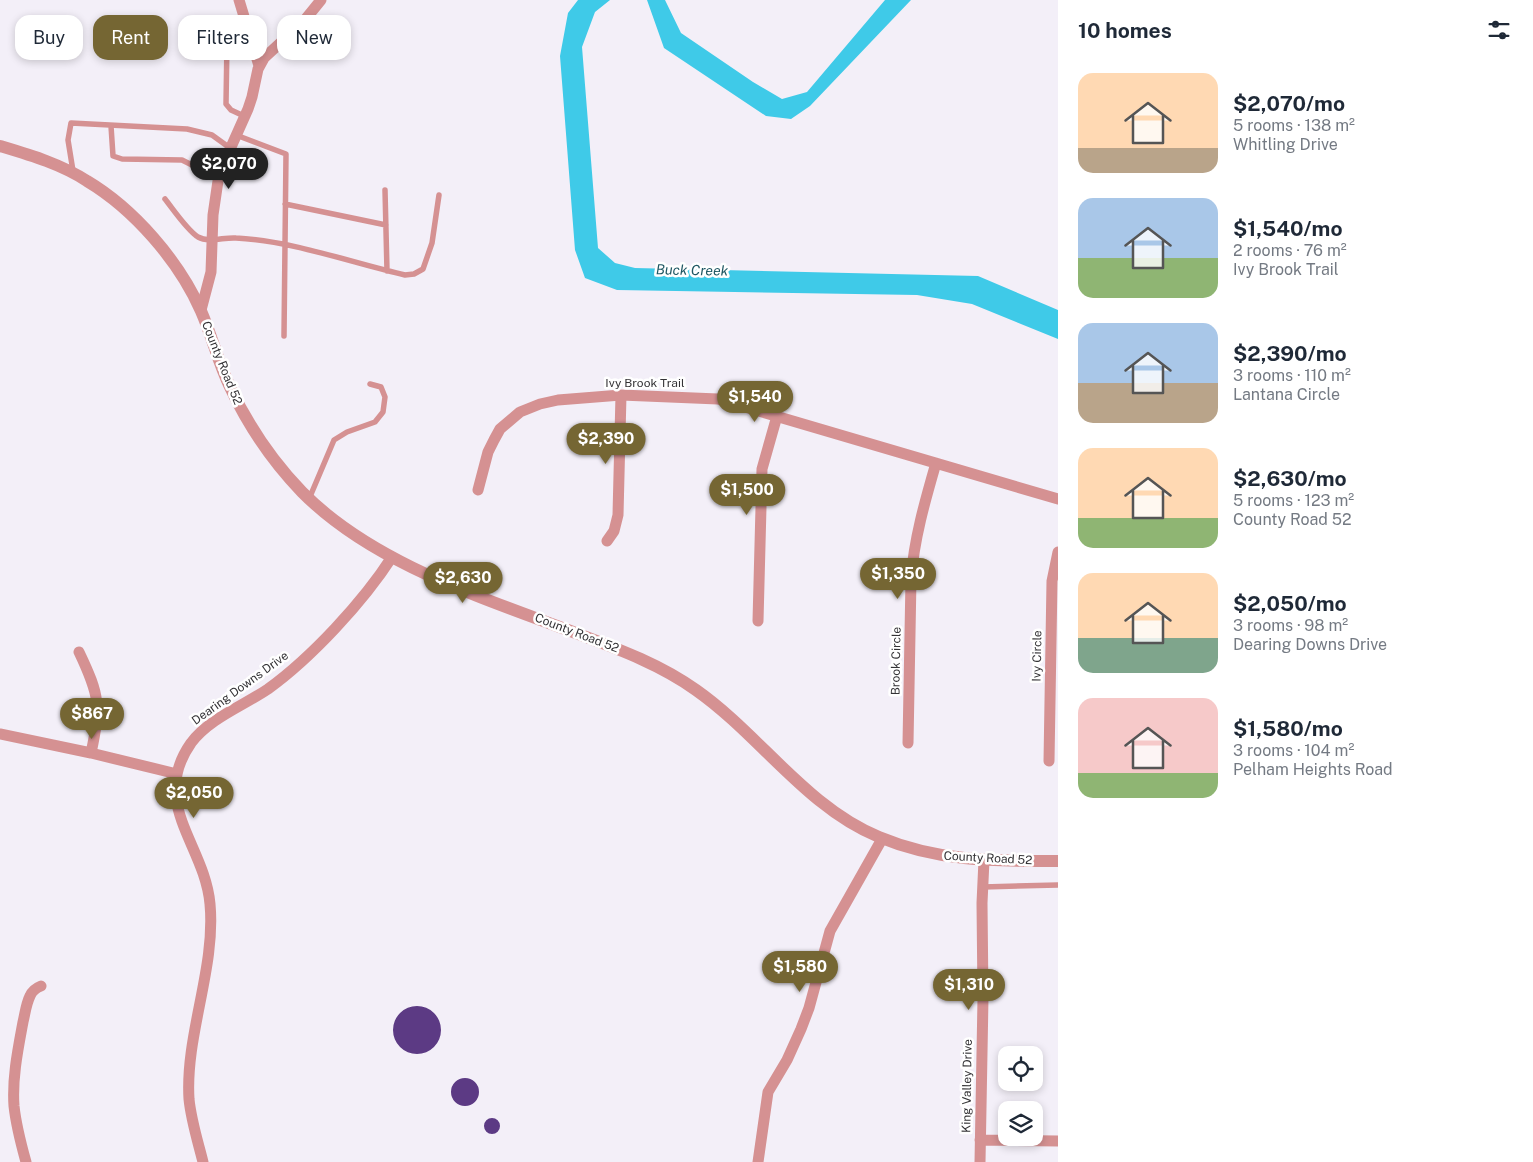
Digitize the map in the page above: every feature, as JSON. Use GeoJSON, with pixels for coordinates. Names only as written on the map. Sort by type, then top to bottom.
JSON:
{"type":"FeatureCollection","features":[{"type":"Feature","properties":{"kind":"street"},"geometry":{"type":"LineString","coordinates":[[239,0],[243,15]]}},
{"type":"Feature","properties":{"kind":"street"},"geometry":{"type":"LineString","coordinates":[[200,310],[211,272],[218,178],[252,97],[259,66],[264,58],[304,21],[321,0]]}},
{"type":"Feature","properties":{"kind":"street"},"geometry":{"type":"LineString","coordinates":[[257,60],[259,66]]}},
{"type":"Feature","properties":{"kind":"street","name":"County Road 52"},"geometry":{"type":"LineString","coordinates":[[0,146],[47,161],[87,180],[123,206],[148,232],[171,261],[191,291],[229,384],[242,412],[257,437],[278,466],[309,499],[348,531],[392,557],[467,590],[619,650],[665,671],[697,690],[738,723],[792,776],[829,807],[882,839],[945,857],[984,860],[1058,861]]}},
{"type":"Feature","properties":{"kind":"street"},"geometry":{"type":"LineString","coordinates":[[607,542],[614,531],[618,516],[621,395]]}},
{"type":"Feature","properties":{"kind":"street","name":"Ivy Brook Trail"},"geometry":{"type":"LineString","coordinates":[[478,490],[488,452],[494,440],[500,429],[520,412],[540,404],[558,400],[621,395],[718,399],[1058,499]]}},
{"type":"Feature","properties":{"kind":"street"},"geometry":{"type":"LineString","coordinates":[[758,621],[762,469],[777,416]]}},
{"type":"Feature","properties":{"kind":"street","name":"Brook Circle"},"geometry":{"type":"LineString","coordinates":[[908,743],[913,558],[924,506],[936,463]]}},
{"type":"Feature","properties":{"kind":"street","name":"Ivy Circle"},"geometry":{"type":"LineString","coordinates":[[1049,761],[1052,582],[1058,552]]}},
{"type":"Feature","properties":{"kind":"street","name":"Dearing Downs Drive"},"geometry":{"type":"LineString","coordinates":[[203,1162],[190,1107],[190,1077],[195,1029],[207,960],[211,920],[210,902],[206,880],[178,813],[177,774],[188,750],[206,728],[266,690],[308,655],[350,610],[392,557]]}},
{"type":"Feature","properties":{"kind":"street"},"geometry":{"type":"LineString","coordinates":[[79,652],[90,674],[98,701],[98,713],[91,753]]}},
{"type":"Feature","properties":{"kind":"street"},"geometry":{"type":"LineString","coordinates":[[0,734],[91,753],[177,774]]}},
{"type":"Feature","properties":{"kind":"street"},"geometry":{"type":"LineString","coordinates":[[758,1162],[768,1092],[787,1060],[801,1030],[830,931],[882,839]]}},
{"type":"Feature","properties":{"kind":"street","name":"King Valley Drive"},"geometry":{"type":"LineString","coordinates":[[980,1162],[983,998],[982,887],[984,860]]}},
{"type":"Feature","properties":{"kind":"street"},"geometry":{"type":"LineString","coordinates":[[26,1162],[16,1115],[14,1089],[17,1058],[26,1009],[30,996],[34,990],[41,986]]}},
{"type":"Feature","properties":{"kind":"street"},"geometry":{"type":"LineString","coordinates":[[980,1140],[1058,1141]]}},
{"type":"Feature","properties":{"kind":"lane"},"geometry":{"type":"LineString","coordinates":[[227,60],[226,104],[230,110],[244,116]]}},
{"type":"Feature","properties":{"kind":"lane"},"geometry":{"type":"LineString","coordinates":[[73,173],[68,140],[71,123],[187,129],[212,135],[230,148]]}},
{"type":"Feature","properties":{"kind":"lane"},"geometry":{"type":"LineString","coordinates":[[111,126],[113,156],[182,160],[218,178]]}},
{"type":"Feature","properties":{"kind":"lane"},"geometry":{"type":"LineString","coordinates":[[236,135],[286,154],[284,336]]}},
{"type":"Feature","properties":{"kind":"lane"},"geometry":{"type":"LineString","coordinates":[[385,190],[387,271]]}},
{"type":"Feature","properties":{"kind":"lane"},"geometry":{"type":"LineString","coordinates":[[164,199],[194,233],[202,238],[212,240],[235,238],[285,245],[405,275],[414,274],[423,269],[432,243],[439,195]]}},
{"type":"Feature","properties":{"kind":"lane"},"geometry":{"type":"LineString","coordinates":[[285,204],[386,224]]}},
{"type":"Feature","properties":{"kind":"lane"},"geometry":{"type":"LineString","coordinates":[[309,499],[334,440],[347,432],[375,422],[383,412],[385,397],[381,387],[370,384]]}},
{"type":"Feature","properties":{"kind":"lane"},"geometry":{"type":"LineString","coordinates":[[982,887],[1058,885]]}},
{"type":"Feature","properties":{"kind":"water","name":"Buck Creek"},"geometry":{"type":"Polygon","coordinates":[[[578,0],[610,0],[595,12],[582,47],[598,248],[615,263],[635,268],[978,276],[1058,310],[1058,339],[972,304],[917,295],[617,290],[585,278],[575,250],[560,56],[568,13],[578,0]]]}},
{"type":"Feature","properties":{"kind":"water"},"geometry":{"type":"Polygon","coordinates":[[[647,0],[665,0],[681,33],[753,82],[782,99],[807,92],[885,0],[911,0],[810,106],[791,119],[766,116],[664,48],[647,0]]]}},
{"type":"Feature","properties":{"kind":"building"},"geometry":{"type":"Polygon","coordinates":[[[417,1006],[426,1008],[434,1013],[439,1021],[441,1030],[439,1039],[434,1047],[426,1052],[417,1054],[408,1052],[400,1047],[395,1039],[393,1030],[395,1021],[400,1013],[408,1008],[417,1006]]]}},
{"type":"Feature","properties":{"kind":"building"},"geometry":{"type":"Polygon","coordinates":[[[465,1078],[475,1082],[479,1092],[475,1102],[465,1106],[455,1102],[451,1092],[455,1082],[465,1078]]]}},
{"type":"Feature","properties":{"kind":"building"},"geometry":{"type":"Polygon","coordinates":[[[489,1118],[495,1118],[500,1123],[498,1132],[489,1134],[484,1129],[484,1123],[489,1118]]]}}]}
